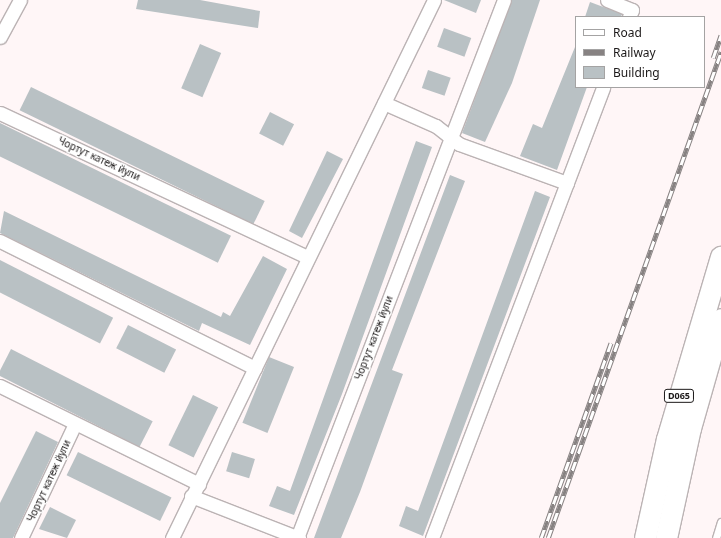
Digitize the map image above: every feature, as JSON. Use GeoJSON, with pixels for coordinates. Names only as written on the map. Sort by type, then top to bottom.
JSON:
{"type":"FeatureCollection","features":[{"type":"Feature","properties":{"kind":"main road","name":"D065"},"geometry":{"type":"LineString","coordinates":[[645,538],[667,439],[721,257]]}},
{"type":"Feature","properties":{"kind":"main road","name":"D065"},"geometry":{"type":"LineString","coordinates":[[666,538],[690,428],[721,319]]}},
{"type":"Feature","properties":{"kind":"street"},"geometry":{"type":"LineString","coordinates":[[0,37],[20,0]]}},
{"type":"Feature","properties":{"kind":"street"},"geometry":{"type":"LineString","coordinates":[[172,538],[307,257],[434,0]]}},
{"type":"Feature","properties":{"kind":"street","name":"Чортут катеж йули"},"geometry":{"type":"LineString","coordinates":[[191,496],[297,538],[504,0]]}},
{"type":"Feature","properties":{"kind":"street"},"geometry":{"type":"LineString","coordinates":[[607,0],[632,10],[629,16]]}},
{"type":"Feature","properties":{"kind":"street"},"geometry":{"type":"LineString","coordinates":[[432,538],[603,88]]}},
{"type":"Feature","properties":{"kind":"street"},"geometry":{"type":"LineString","coordinates":[[384,102],[436,126],[451,138],[567,183]]}},
{"type":"Feature","properties":{"kind":"street","name":"Чортут катеж йули"},"geometry":{"type":"LineString","coordinates":[[0,112],[307,257]]}},
{"type":"Feature","properties":{"kind":"street"},"geometry":{"type":"LineString","coordinates":[[0,242],[255,368]]}},
{"type":"Feature","properties":{"kind":"street"},"geometry":{"type":"LineString","coordinates":[[0,386],[199,484]]}},
{"type":"Feature","properties":{"kind":"street","name":"Чортут катеж йули"},"geometry":{"type":"LineString","coordinates":[[21,538],[76,424]]}},
{"type":"Feature","properties":{"kind":"lane"},"geometry":{"type":"LineString","coordinates":[[716,538],[721,522]]}},
{"type":"Feature","properties":{"kind":"building"},"geometry":{"type":"Polygon","coordinates":[[[138,0],[200,0],[260,11],[258,28],[136,9],[138,0]]]}},
{"type":"Feature","properties":{"kind":"building"},"geometry":{"type":"Polygon","coordinates":[[[444,0],[481,0],[476,13],[444,0]]]}},
{"type":"Feature","properties":{"kind":"building"},"geometry":{"type":"Polygon","coordinates":[[[512,0],[540,0],[512,83],[485,142],[462,133],[512,0]]]}},
{"type":"Feature","properties":{"kind":"building"},"geometry":{"type":"Polygon","coordinates":[[[590,2],[622,14],[621,16],[585,16],[590,2]]]}},
{"type":"Feature","properties":{"kind":"building"},"geometry":{"type":"Polygon","coordinates":[[[444,28],[471,38],[464,57],[437,47],[444,28]]]}},
{"type":"Feature","properties":{"kind":"building"},"geometry":{"type":"Polygon","coordinates":[[[200,44],[221,53],[202,97],[181,88],[200,44]]]}},
{"type":"Feature","properties":{"kind":"building"},"geometry":{"type":"Polygon","coordinates":[[[575,47],[575,88],[587,88],[557,170],[520,156],[533,124],[542,128],[575,47]]]}},
{"type":"Feature","properties":{"kind":"building"},"geometry":{"type":"Polygon","coordinates":[[[428,70],[451,78],[445,96],[422,88],[428,70]]]}},
{"type":"Feature","properties":{"kind":"building"},"geometry":{"type":"Polygon","coordinates":[[[31,87],[265,201],[253,224],[20,110],[31,87]]]}},
{"type":"Feature","properties":{"kind":"building"},"geometry":{"type":"Polygon","coordinates":[[[270,112],[294,124],[283,146],[259,133],[270,112]]]}},
{"type":"Feature","properties":{"kind":"building"},"geometry":{"type":"Polygon","coordinates":[[[0,123],[231,236],[218,263],[0,156],[0,123]]]}},
{"type":"Feature","properties":{"kind":"building"},"geometry":{"type":"Polygon","coordinates":[[[416,141],[432,147],[342,394],[294,515],[269,506],[277,486],[290,491],[416,141]]]}},
{"type":"Feature","properties":{"kind":"building"},"geometry":{"type":"Polygon","coordinates":[[[327,151],[343,159],[302,238],[289,231],[327,151]]]}},
{"type":"Feature","properties":{"kind":"building"},"geometry":{"type":"Polygon","coordinates":[[[450,175],[465,181],[392,370],[403,374],[360,492],[341,538],[314,538],[450,175]]]}},
{"type":"Feature","properties":{"kind":"building"},"geometry":{"type":"Polygon","coordinates":[[[535,191],[550,197],[423,536],[399,526],[406,506],[418,511],[535,191]]]}},
{"type":"Feature","properties":{"kind":"building"},"geometry":{"type":"Polygon","coordinates":[[[4,211],[221,317],[223,312],[230,316],[263,256],[287,269],[250,345],[202,323],[199,331],[0,233],[4,211]]]}},
{"type":"Feature","properties":{"kind":"building"},"geometry":{"type":"Polygon","coordinates":[[[0,260],[113,318],[100,343],[0,293],[0,260]]]}},
{"type":"Feature","properties":{"kind":"building"},"geometry":{"type":"Polygon","coordinates":[[[128,325],[176,350],[164,373],[116,348],[128,325]]]}},
{"type":"Feature","properties":{"kind":"building"},"geometry":{"type":"Polygon","coordinates":[[[11,349],[153,421],[140,447],[0,376],[0,371],[11,349]]]}},
{"type":"Feature","properties":{"kind":"building"},"geometry":{"type":"Polygon","coordinates":[[[269,357],[294,367],[267,433],[242,423],[269,357]]]}},
{"type":"Feature","properties":{"kind":"building"},"geometry":{"type":"Polygon","coordinates":[[[193,395],[218,407],[194,458],[168,445],[193,395]]]}},
{"type":"Feature","properties":{"kind":"building"},"geometry":{"type":"Polygon","coordinates":[[[36,431],[58,442],[13,538],[0,538],[0,503],[36,431]]]}},
{"type":"Feature","properties":{"kind":"building"},"geometry":{"type":"Polygon","coordinates":[[[78,452],[171,498],[160,521],[67,475],[78,452]]]}},
{"type":"Feature","properties":{"kind":"building"},"geometry":{"type":"Polygon","coordinates":[[[232,452],[255,459],[249,478],[226,471],[232,452]]]}},
{"type":"Feature","properties":{"kind":"building"},"geometry":{"type":"Polygon","coordinates":[[[50,507],[76,520],[67,538],[39,529],[50,507]]]}},
{"type":"Feature","properties":{"kind":"railway"},"geometry":{"type":"LineString","coordinates":[[713,58],[721,35]]}},
{"type":"Feature","properties":{"kind":"railway"},"geometry":{"type":"LineString","coordinates":[[548,538],[721,52]]}},
{"type":"Feature","properties":{"kind":"railway"},"geometry":{"type":"LineString","coordinates":[[541,538],[611,343]]}}]}
